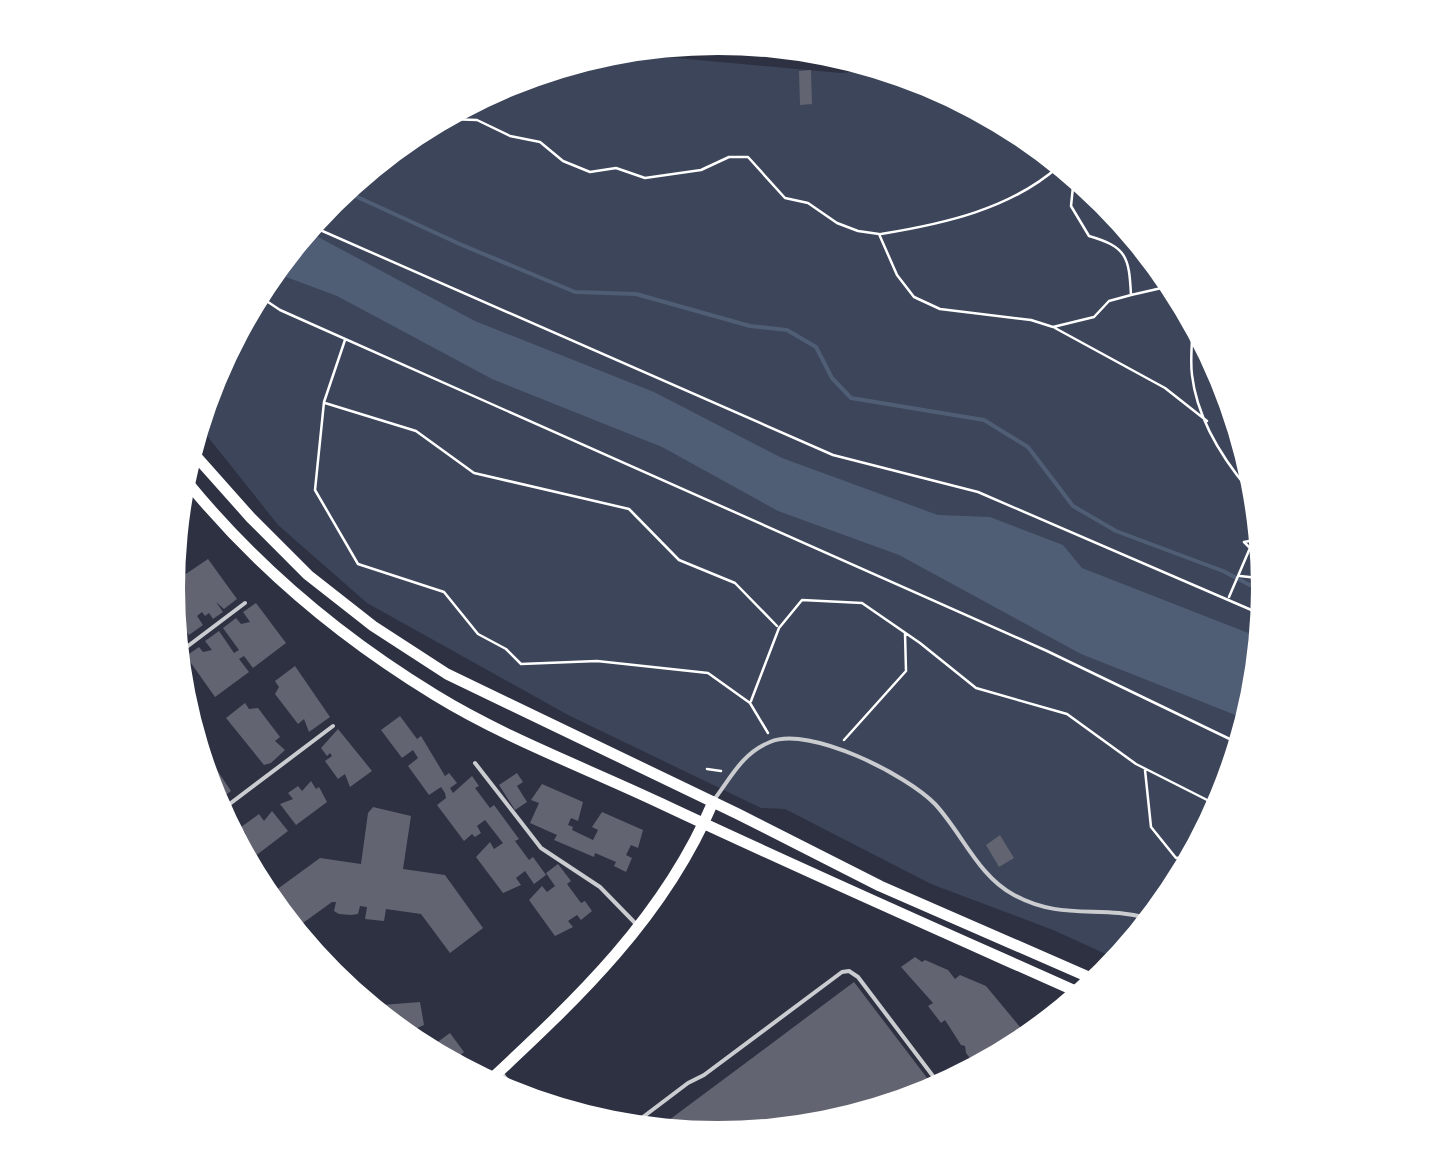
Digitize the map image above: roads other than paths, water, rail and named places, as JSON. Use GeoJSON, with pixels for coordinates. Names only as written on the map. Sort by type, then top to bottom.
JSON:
{"type":"FeatureCollection","features":[{"type":"Feature","properties":{"kind":"main road"},"geometry":{"type":"LineString","coordinates":[[200,461],[250,518],[308,574],[374,626],[447,674],[880,886],[1084,975]]}},
{"type":"Feature","properties":{"kind":"main road"},"geometry":{"type":"LineString","coordinates":[[194,490],[232,533],[296,594],[351,638],[436,695],[704,824],[1070,988]]}},
{"type":"Feature","properties":{"kind":"main road"},"geometry":{"type":"LineString","coordinates":[[500,1071],[582,994],[640,928],[704,824],[713,802]]}},
{"type":"Feature","properties":{"kind":"lane"},"geometry":{"type":"LineString","coordinates":[[189,645],[244,603]]}},
{"type":"Feature","properties":{"kind":"lane"},"geometry":{"type":"LineString","coordinates":[[231,803],[333,726]]}},
{"type":"Feature","properties":{"kind":"lane"},"geometry":{"type":"LineString","coordinates":[[713,802],[742,759],[772,740],[798,738],[836,748],[885,771],[931,800],[993,882],[1014,895],[1039,906],[1072,913],[1125,912],[1138,916]]}},
{"type":"Feature","properties":{"kind":"lane"},"geometry":{"type":"LineString","coordinates":[[475,763],[541,848],[600,887],[640,928]]}},
{"type":"Feature","properties":{"kind":"lane"},"geometry":{"type":"LineString","coordinates":[[644,1115],[704,1076],[842,972],[849,971],[858,977],[932,1075]]}},
{"type":"Feature","properties":{"kind":"lane"},"geometry":{"type":"LineString","coordinates":[[500,1071],[503,1075]]}},
{"type":"Feature","properties":{"kind":"waterway"},"geometry":{"type":"LineString","coordinates":[[357,197],[575,292],[636,294],[750,326],[787,330],[816,347],[832,378],[851,398],[984,420],[1028,447],[1073,506],[1116,531],[1223,571],[1251,586]]}}]}
